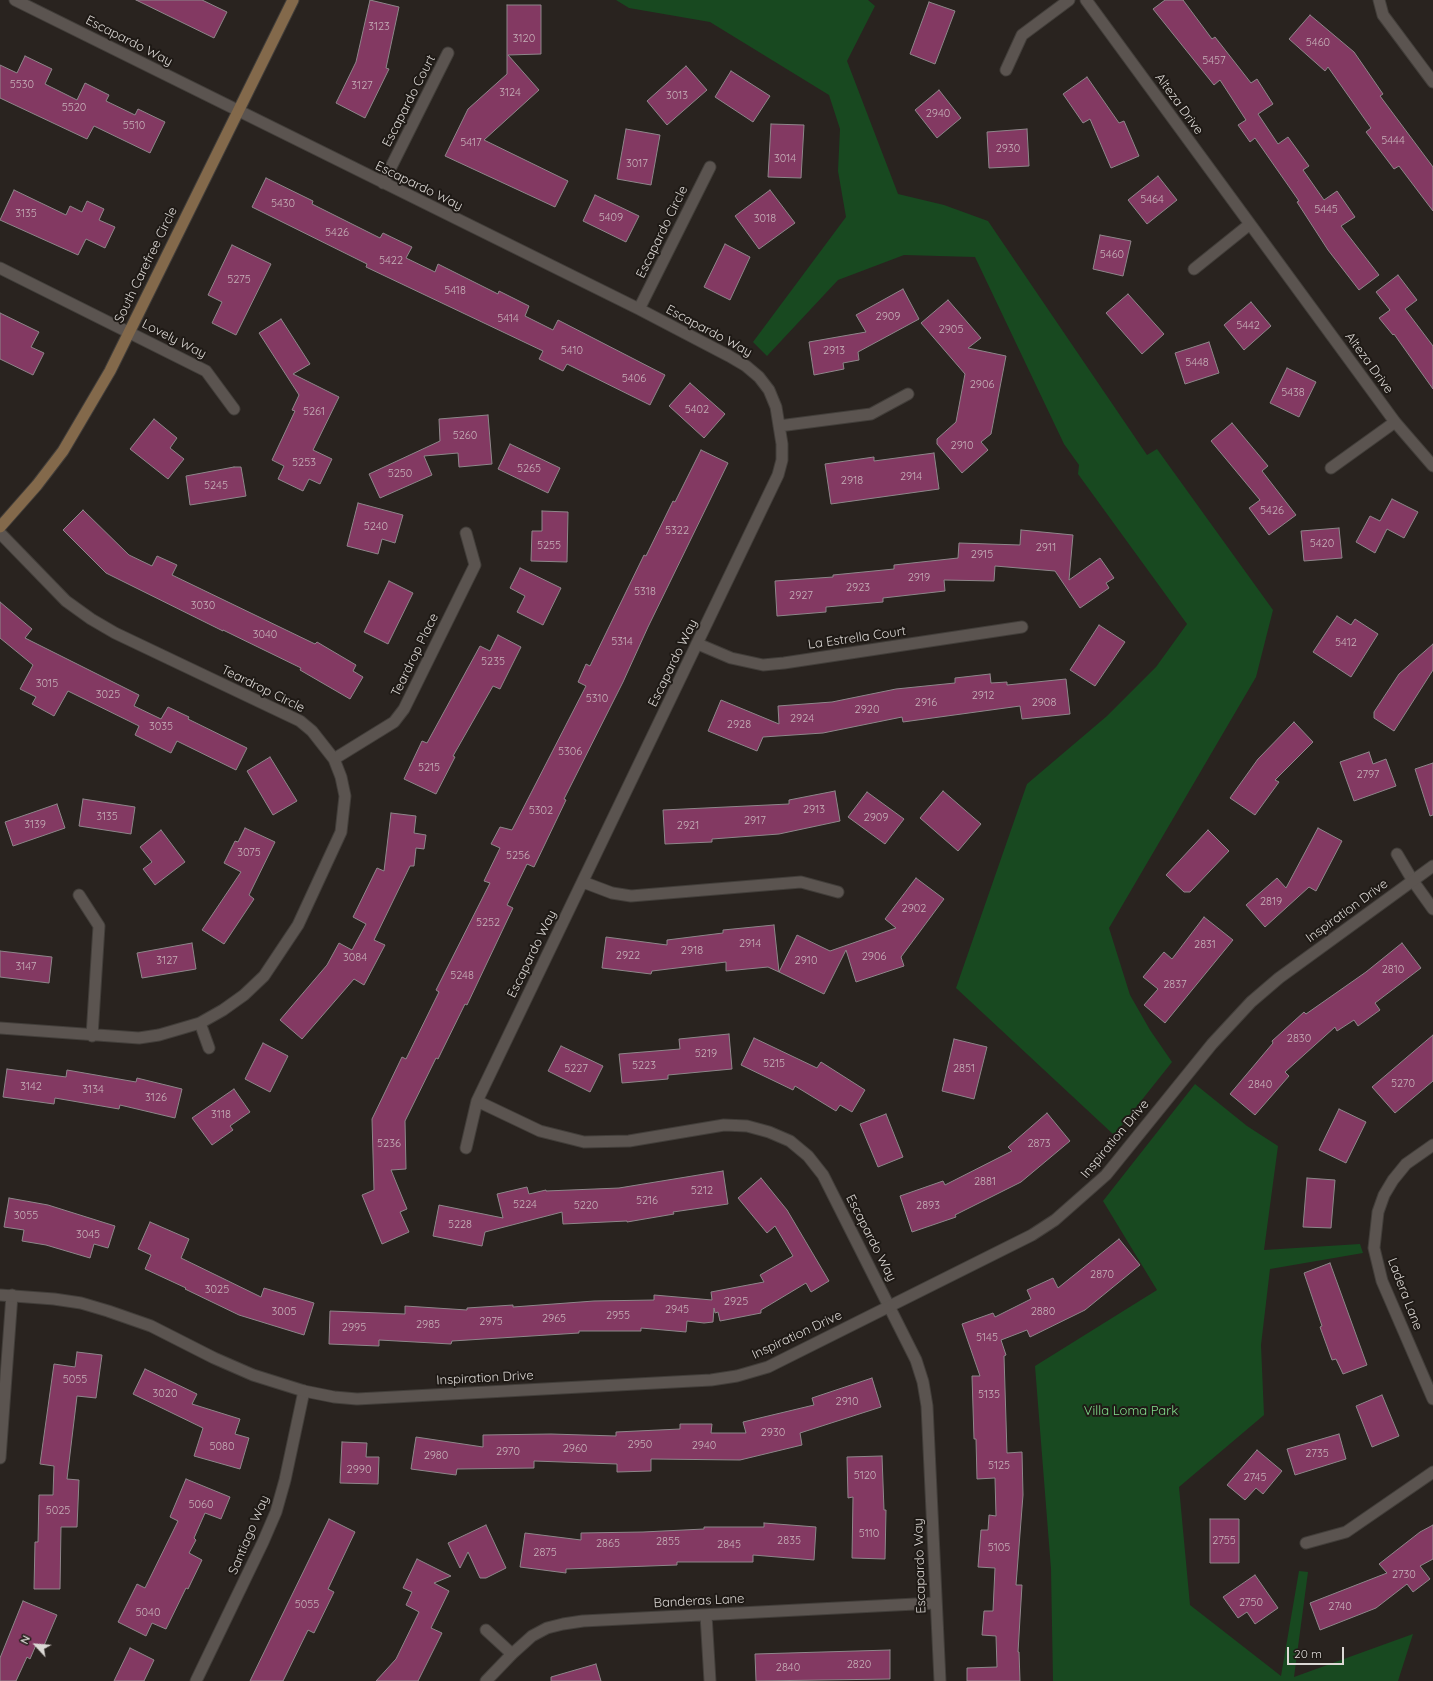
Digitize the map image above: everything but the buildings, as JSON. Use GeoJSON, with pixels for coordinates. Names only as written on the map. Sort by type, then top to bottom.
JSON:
{"type":"FeatureCollection","features":[{"type":"Feature","properties":{"kind":"main road","name":"South Carefree Circle"},"geometry":{"type":"LineString","coordinates":[[0,527],[37,485],[63,451],[106,377],[130,332],[237,111],[293,0]]}},
{"type":"Feature","properties":{"kind":"street","name":"Escapardo Way"},"geometry":{"type":"LineString","coordinates":[[15,0],[383,184],[639,309],[746,366],[759,377],[769,390],[776,407],[782,444],[782,460],[778,475],[477,1101],[466,1148]]}},
{"type":"Feature","properties":{"kind":"street"},"geometry":{"type":"LineString","coordinates":[[1006,70],[1022,35],[1069,0]]}},
{"type":"Feature","properties":{"kind":"street","name":"Alteza Drive"},"geometry":{"type":"LineString","coordinates":[[1086,0],[1395,422],[1433,466]]}},
{"type":"Feature","properties":{"kind":"street"},"geometry":{"type":"LineString","coordinates":[[1379,0],[1383,15],[1433,82]]}},
{"type":"Feature","properties":{"kind":"street","name":"Escapardo Court"},"geometry":{"type":"LineString","coordinates":[[383,184],[448,53]]}},
{"type":"Feature","properties":{"kind":"street","name":"Escapardo Circle"},"geometry":{"type":"LineString","coordinates":[[639,309],[710,166]]}},
{"type":"Feature","properties":{"kind":"street"},"geometry":{"type":"LineString","coordinates":[[1194,269],[1250,224]]}},
{"type":"Feature","properties":{"kind":"street","name":"Lovely Way"},"geometry":{"type":"LineString","coordinates":[[0,268],[206,371],[234,409]]}},
{"type":"Feature","properties":{"kind":"street"},"geometry":{"type":"LineString","coordinates":[[779,426],[871,414],[908,394]]}},
{"type":"Feature","properties":{"kind":"street"},"geometry":{"type":"LineString","coordinates":[[1331,468],[1395,422]]}},
{"type":"Feature","properties":{"kind":"street","name":"Teardrop Circle"},"geometry":{"type":"LineString","coordinates":[[0,533],[66,601],[91,619],[115,633],[300,722],[312,731],[334,759],[341,777],[345,796],[341,832],[298,925],[264,976],[244,995],[223,1010],[200,1023],[159,1035],[139,1038],[92,1036],[0,1028]]}},
{"type":"Feature","properties":{"kind":"street","name":"Teardrop Place"},"geometry":{"type":"LineString","coordinates":[[334,759],[394,722],[404,709],[475,565],[466,533]]}},
{"type":"Feature","properties":{"kind":"street","name":"La Estrella Court"},"geometry":{"type":"LineString","coordinates":[[698,644],[731,658],[762,665],[784,663],[1022,627]]}},
{"type":"Feature","properties":{"kind":"street"},"geometry":{"type":"LineString","coordinates":[[1397,854],[1413,881],[1433,909]]}},
{"type":"Feature","properties":{"kind":"street","name":"Inspiration Drive"},"geometry":{"type":"LineString","coordinates":[[0,1294],[81,1303],[133,1319],[253,1375],[304,1391],[358,1399],[711,1380],[737,1376],[768,1367],[1032,1235],[1055,1220],[1106,1175],[1212,1044],[1250,1002],[1278,978],[1433,866]]}},
{"type":"Feature","properties":{"kind":"street"},"geometry":{"type":"LineString","coordinates":[[583,882],[612,893],[631,896],[801,882],[838,892]]}},
{"type":"Feature","properties":{"kind":"street"},"geometry":{"type":"LineString","coordinates":[[79,895],[100,926],[92,1036]]}},
{"type":"Feature","properties":{"kind":"street"},"geometry":{"type":"LineString","coordinates":[[200,1023],[210,1048]]}},
{"type":"Feature","properties":{"kind":"street","name":"Escapardo Way"},"geometry":{"type":"LineString","coordinates":[[477,1101],[540,1131],[584,1142],[629,1141],[724,1124],[747,1126],[769,1132],[790,1141],[808,1156],[823,1175],[916,1360],[927,1406],[935,1603],[940,1681]]}},
{"type":"Feature","properties":{"kind":"street","name":"Ladera Lane"},"geometry":{"type":"LineString","coordinates":[[1433,1145],[1406,1164],[1387,1190],[1378,1212],[1374,1248],[1382,1280],[1433,1399]]}},
{"type":"Feature","properties":{"kind":"street"},"geometry":{"type":"LineString","coordinates":[[0,1458],[12,1296]]}},
{"type":"Feature","properties":{"kind":"street","name":"Santiago Way"},"geometry":{"type":"LineString","coordinates":[[196,1681],[276,1512],[285,1480],[304,1391]]}},
{"type":"Feature","properties":{"kind":"street"},"geometry":{"type":"LineString","coordinates":[[1306,1542],[1346,1532],[1433,1472]]}},
{"type":"Feature","properties":{"kind":"street","name":"Banderas Lane"},"geometry":{"type":"LineString","coordinates":[[486,1681],[532,1636],[547,1628],[563,1624],[583,1621],[935,1603]]}},
{"type":"Feature","properties":{"kind":"street"},"geometry":{"type":"LineString","coordinates":[[706,1615],[710,1681]]}},
{"type":"Feature","properties":{"kind":"street"},"geometry":{"type":"LineString","coordinates":[[486,1630],[512,1654]]}},
{"type":"Feature","properties":{"kind":"green space"},"geometry":{"type":"Polygon","coordinates":[[[616,0],[868,0],[875,6],[847,61],[898,194],[944,205],[988,221],[1147,455],[1157,449],[1273,610],[1256,677],[1109,928],[1130,995],[1150,1030],[1172,1062],[1114,1135],[956,988],[1027,784],[1107,716],[1156,667],[1187,624],[1078,474],[1079,465],[1064,444],[975,257],[904,255],[838,280],[767,356],[753,342],[846,217],[838,171],[840,129],[829,95],[710,22],[629,8],[616,0]]]}},
{"type":"Feature","properties":{"kind":"green space","name":"Villa Loma Park"},"geometry":{"type":"Polygon","coordinates":[[[1195,1084],[1247,1126],[1278,1146],[1264,1250],[1360,1244],[1363,1253],[1270,1269],[1261,1345],[1264,1415],[1179,1487],[1190,1605],[1281,1676],[1299,1571],[1308,1572],[1294,1677],[1413,1634],[1398,1681],[1053,1681],[1051,1569],[1035,1366],[1157,1290],[1103,1201],[1195,1084]]]}}]}
